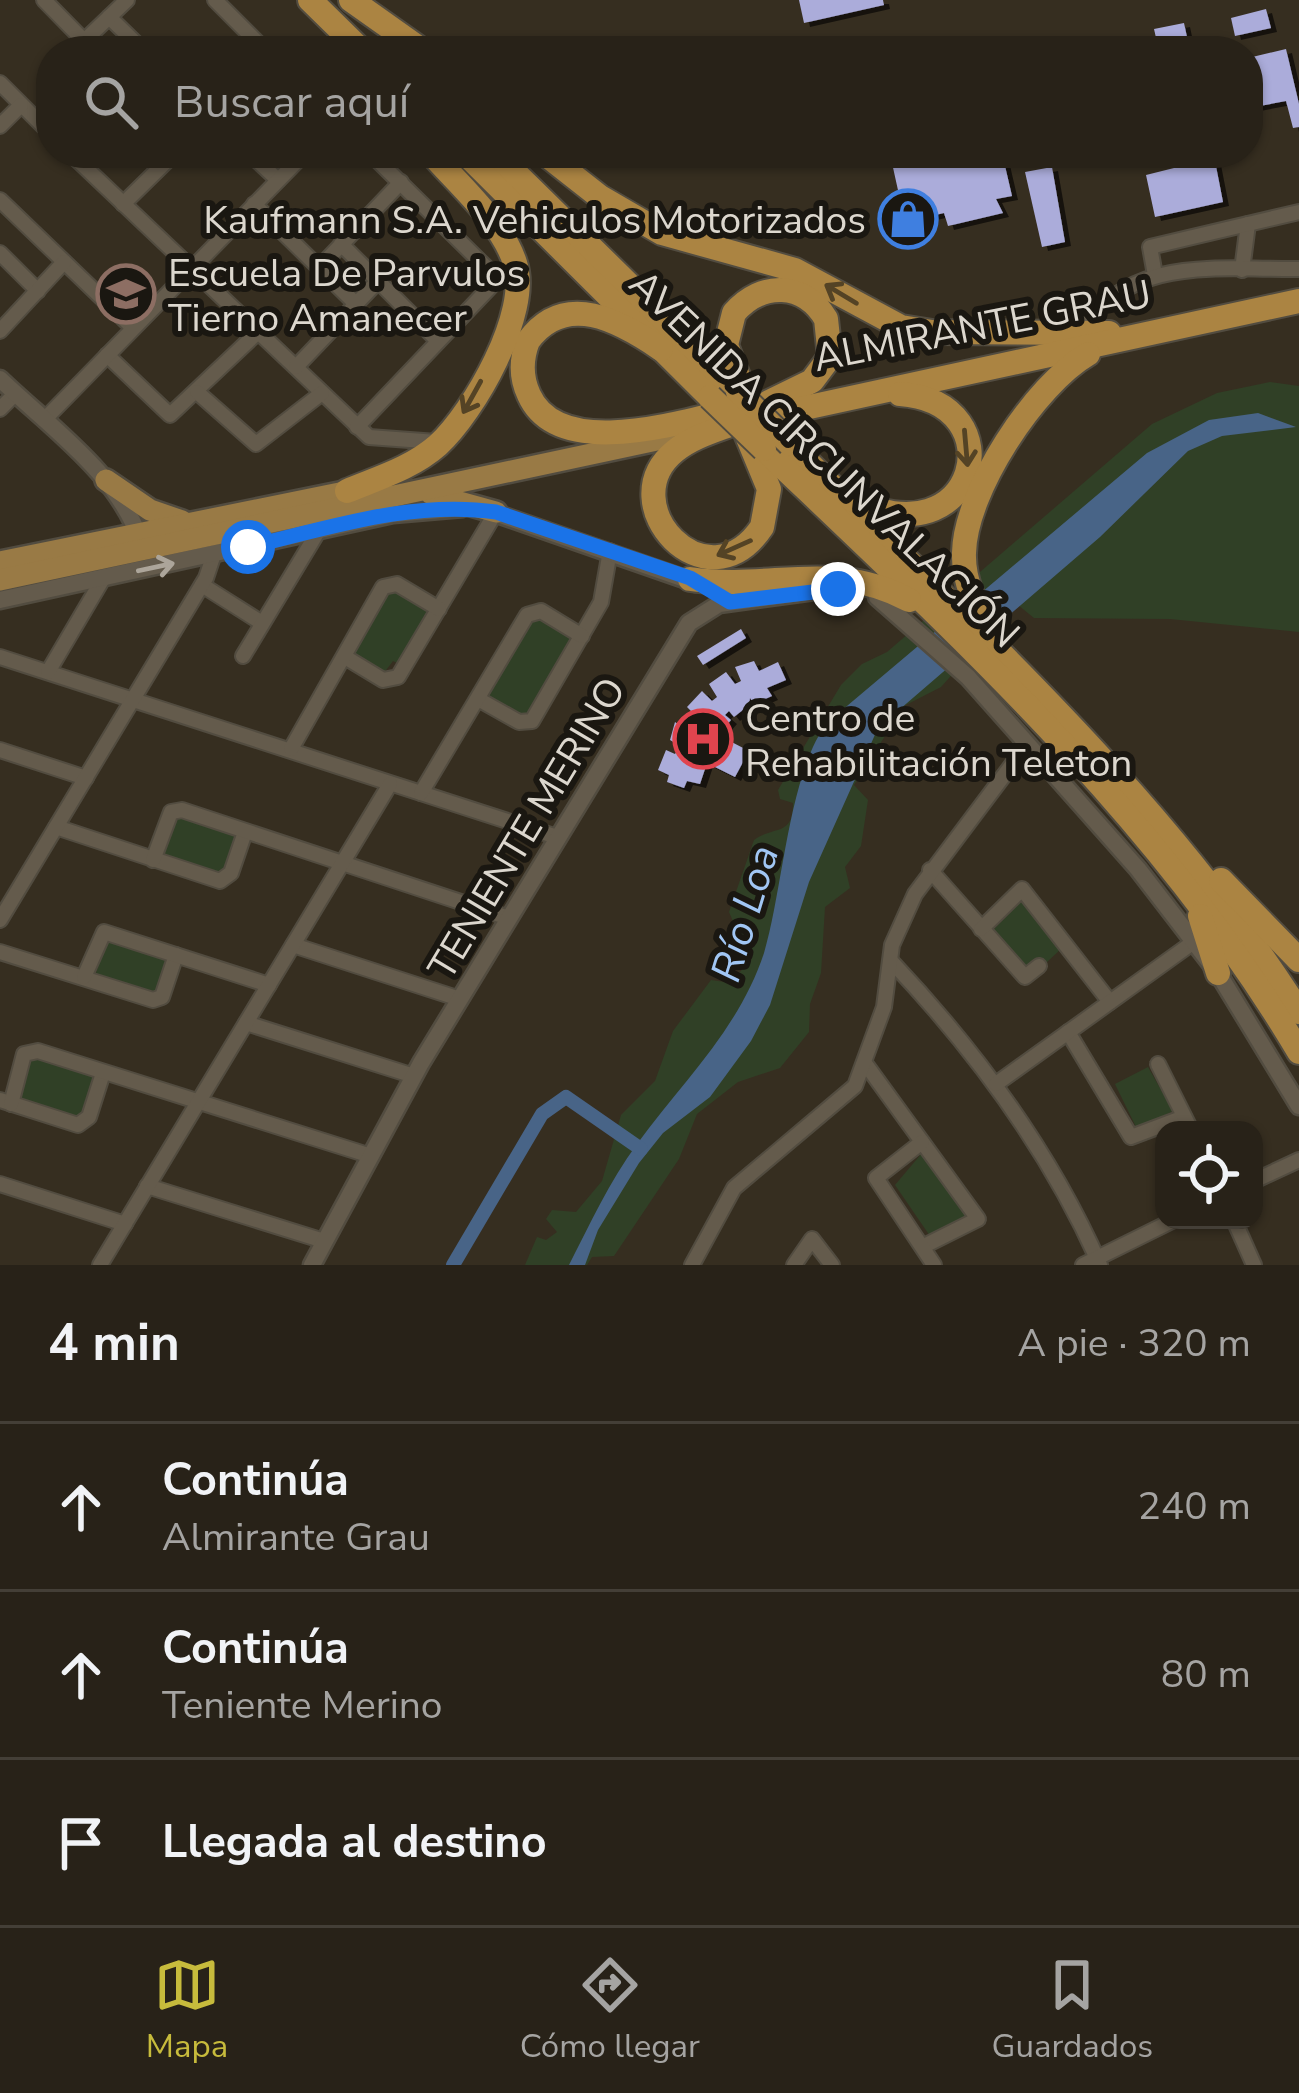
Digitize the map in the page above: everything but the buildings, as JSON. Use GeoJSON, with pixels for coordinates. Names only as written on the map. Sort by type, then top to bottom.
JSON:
{"type":"FeatureCollection","features":[{"type":"Feature","properties":{"kind":"highway"},"geometry":{"type":"LineString","coordinates":[[306,0],[334,36]]}},
{"type":"Feature","properties":{"kind":"highway"},"geometry":{"type":"LineString","coordinates":[[306,0],[346,36]]}},
{"type":"Feature","properties":{"kind":"highway"},"geometry":{"type":"LineString","coordinates":[[340,0],[376,36]]}},
{"type":"Feature","properties":{"kind":"highway"},"geometry":{"type":"LineString","coordinates":[[351,0],[402,36]]}},
{"type":"Feature","properties":{"kind":"highway"},"geometry":{"type":"LineString","coordinates":[[347,491],[403,468],[440,442],[479,385],[513,321],[519,295],[508,247],[443,168]]}},
{"type":"Feature","properties":{"kind":"highway","name":"AVENIDA CIRCUNVALACIÓN"},"geometry":{"type":"LineString","coordinates":[[480,168],[661,349],[743,415],[790,444],[833,487],[911,596],[986,657],[1187,886],[1299,1052]]}},
{"type":"Feature","properties":{"kind":"highway","name":"AVENIDA CIRCUNVALACIÓN"},"geometry":{"type":"LineString","coordinates":[[509,168],[911,596],[986,657],[1016,667],[1185,851],[1299,1012]]}},
{"type":"Feature","properties":{"kind":"highway"},"geometry":{"type":"LineString","coordinates":[[563,168],[600,197],[662,233],[795,270],[902,327],[932,332],[1118,337]]}},
{"type":"Feature","properties":{"kind":"highway"},"geometry":{"type":"LineString","coordinates":[[743,415],[726,345],[734,314],[768,290],[800,293],[826,319],[830,357],[812,381],[743,415],[692,440],[663,465],[656,510],[674,543],[690,553],[720,557],[753,540],[766,519],[769,501],[743,415]]}},
{"type":"Feature","properties":{"kind":"highway","name":"ALMIRANTE GRAU"},"geometry":{"type":"LineString","coordinates":[[743,415],[1299,301]]}},
{"type":"Feature","properties":{"kind":"highway"},"geometry":{"type":"LineString","coordinates":[[629,432],[577,430],[549,420],[527,392],[524,349],[547,321],[573,312],[618,322],[661,349]]}},
{"type":"Feature","properties":{"kind":"highway"},"geometry":{"type":"LineString","coordinates":[[986,657],[964,547],[985,488],[1029,409],[1068,367],[1118,337]]}},
{"type":"Feature","properties":{"kind":"highway","name":"ALMIRANTE GRAU"},"geometry":{"type":"LineString","coordinates":[[629,432],[880,393],[1118,337]]}},
{"type":"Feature","properties":{"kind":"highway"},"geometry":{"type":"LineString","coordinates":[[833,487],[878,511],[904,518],[933,511],[963,481],[968,438],[955,416],[921,397],[880,393]]}},
{"type":"Feature","properties":{"kind":"highway"},"geometry":{"type":"LineString","coordinates":[[690,578],[744,582],[844,576],[911,596]]}},
{"type":"Feature","properties":{"kind":"highway"},"geometry":{"type":"LineString","coordinates":[[1185,851],[1248,904],[1299,960]]}},
{"type":"Feature","properties":{"kind":"highway"},"geometry":{"type":"LineString","coordinates":[[1187,886],[1218,973]]}},
{"type":"Feature","properties":{"kind":"main road","name":"ALMIRANTE GRAU"},"geometry":{"type":"LineString","coordinates":[[0,562],[264,525],[743,415]]}},
{"type":"Feature","properties":{"kind":"main road","name":"ALMIRANTE GRAU"},"geometry":{"type":"LineString","coordinates":[[0,580],[189,523],[629,432]]}},
{"type":"Feature","properties":{"kind":"main road"},"geometry":{"type":"LineString","coordinates":[[106,480],[150,510],[189,523]]}},
{"type":"Feature","properties":{"kind":"main road"},"geometry":{"type":"LineString","coordinates":[[407,494],[453,497],[496,512]]}},
{"type":"Feature","properties":{"kind":"main road"},"geometry":{"type":"LineString","coordinates":[[248,547],[264,525]]}},
{"type":"Feature","properties":{"kind":"main road"},"geometry":{"type":"LineString","coordinates":[[0,599],[25,575]]}},
{"type":"Feature","properties":{"kind":"street"},"geometry":{"type":"LineString","coordinates":[[44,0],[79,36]]}},
{"type":"Feature","properties":{"kind":"street"},"geometry":{"type":"LineString","coordinates":[[96,36],[127,0]]}},
{"type":"Feature","properties":{"kind":"street"},"geometry":{"type":"LineString","coordinates":[[215,0],[251,36]]}},
{"type":"Feature","properties":{"kind":"street"},"geometry":{"type":"LineString","coordinates":[[109,17],[129,36]]}},
{"type":"Feature","properties":{"kind":"street"},"geometry":{"type":"LineString","coordinates":[[0,83],[36,120]]}},
{"type":"Feature","properties":{"kind":"street"},"geometry":{"type":"LineString","coordinates":[[0,126],[21,105]]}},
{"type":"Feature","properties":{"kind":"street"},"geometry":{"type":"LineString","coordinates":[[86,168],[357,427],[383,442],[440,442]]}},
{"type":"Feature","properties":{"kind":"street"},"geometry":{"type":"LineString","coordinates":[[123,204],[160,168]]}},
{"type":"Feature","properties":{"kind":"street"},"geometry":{"type":"LineString","coordinates":[[266,168],[278,180]]}},
{"type":"Feature","properties":{"kind":"street"},"geometry":{"type":"LineString","coordinates":[[44,420],[290,168]]}},
{"type":"Feature","properties":{"kind":"street"},"geometry":{"type":"LineString","coordinates":[[357,427],[493,284],[494,274],[386,168]]}},
{"type":"Feature","properties":{"kind":"street"},"geometry":{"type":"LineString","coordinates":[[319,268],[401,182]]}},
{"type":"Feature","properties":{"kind":"street"},"geometry":{"type":"LineString","coordinates":[[0,200],[133,328]]}},
{"type":"Feature","properties":{"kind":"street"},"geometry":{"type":"LineString","coordinates":[[254,204],[356,304]]}},
{"type":"Feature","properties":{"kind":"street"},"geometry":{"type":"LineString","coordinates":[[1155,274],[1150,247],[1299,212]]}},
{"type":"Feature","properties":{"kind":"street"},"geometry":{"type":"LineString","coordinates":[[1242,270],[1248,224]]}},
{"type":"Feature","properties":{"kind":"street"},"geometry":{"type":"LineString","coordinates":[[341,244],[438,341]]}},
{"type":"Feature","properties":{"kind":"street"},"geometry":{"type":"LineString","coordinates":[[0,253],[38,291]]}},
{"type":"Feature","properties":{"kind":"street"},"geometry":{"type":"LineString","coordinates":[[0,331],[64,262]]}},
{"type":"Feature","properties":{"kind":"street"},"geometry":{"type":"LineString","coordinates":[[1082,333],[1102,302],[1155,274],[1299,269]]}},
{"type":"Feature","properties":{"kind":"street"},"geometry":{"type":"LineString","coordinates":[[296,367],[378,281]]}},
{"type":"Feature","properties":{"kind":"street"},"geometry":{"type":"LineString","coordinates":[[107,355],[170,415],[259,331]]}},
{"type":"Feature","properties":{"kind":"street"},"geometry":{"type":"LineString","coordinates":[[0,379],[106,480],[141,541]]}},
{"type":"Feature","properties":{"kind":"street"},"geometry":{"type":"LineString","coordinates":[[197,392],[256,444],[322,393]]}},
{"type":"Feature","properties":{"kind":"street"},"geometry":{"type":"LineString","coordinates":[[0,409],[16,394]]}},
{"type":"Feature","properties":{"kind":"street"},"geometry":{"type":"LineString","coordinates":[[0,599],[433,508],[496,512],[690,578],[730,602]]}},
{"type":"Feature","properties":{"kind":"street"},"geometry":{"type":"LineString","coordinates":[[345,657],[392,682],[496,512]]}},
{"type":"Feature","properties":{"kind":"street"},"geometry":{"type":"LineString","coordinates":[[243,656],[319,530]]}},
{"type":"Feature","properties":{"kind":"street"},"geometry":{"type":"LineString","coordinates":[[478,699],[527,724],[602,602],[610,551]]}},
{"type":"Feature","properties":{"kind":"street"},"geometry":{"type":"LineString","coordinates":[[0,920],[6,899],[86,778],[202,585],[214,554]]}},
{"type":"Feature","properties":{"kind":"street"},"geometry":{"type":"LineString","coordinates":[[48,672],[104,578]]}},
{"type":"Feature","properties":{"kind":"street"},"geometry":{"type":"LineString","coordinates":[[689,623],[695,599],[690,578]]}},
{"type":"Feature","properties":{"kind":"street"},"geometry":{"type":"LineString","coordinates":[[292,749],[390,583],[439,609]]}},
{"type":"Feature","properties":{"kind":"street"},"geometry":{"type":"LineString","coordinates":[[202,585],[262,623]]}},
{"type":"Feature","properties":{"kind":"street"},"geometry":{"type":"LineString","coordinates":[[689,623],[705,609],[730,602],[852,590],[884,600],[911,596],[986,657],[1026,746],[1195,940],[1299,1106]]}},
{"type":"Feature","properties":{"kind":"street"},"geometry":{"type":"LineString","coordinates":[[422,793],[533,611],[582,636]]}},
{"type":"Feature","properties":{"kind":"street","name":"TENIENTE MERINO"},"geometry":{"type":"LineString","coordinates":[[312,1265],[414,1076],[689,623]]}},
{"type":"Feature","properties":{"kind":"street"},"geometry":{"type":"LineString","coordinates":[[0,657],[557,836]]}},
{"type":"Feature","properties":{"kind":"street"},"geometry":{"type":"LineString","coordinates":[[692,1265],[734,1188],[855,1086],[867,1066],[890,961],[914,894],[1026,746]]}},
{"type":"Feature","properties":{"kind":"street"},"geometry":{"type":"LineString","coordinates":[[0,750],[86,778]]}},
{"type":"Feature","properties":{"kind":"street"},"geometry":{"type":"LineString","coordinates":[[105,1263],[124,1224],[390,784]]}},
{"type":"Feature","properties":{"kind":"street"},"geometry":{"type":"LineString","coordinates":[[153,860],[176,809],[509,918]]}},
{"type":"Feature","properties":{"kind":"street"},"geometry":{"type":"LineString","coordinates":[[56,827],[220,881],[231,873],[245,832]]}},
{"type":"Feature","properties":{"kind":"street"},"geometry":{"type":"LineString","coordinates":[[930,870],[1025,977],[1039,966]]}},
{"type":"Feature","properties":{"kind":"street"},"geometry":{"type":"LineString","coordinates":[[981,929],[1022,889],[1110,1002]]}},
{"type":"Feature","properties":{"kind":"street"},"geometry":{"type":"LineString","coordinates":[[84,977],[104,932],[269,986]]}},
{"type":"Feature","properties":{"kind":"street"},"geometry":{"type":"LineString","coordinates":[[996,1084],[1195,940]]}},
{"type":"Feature","properties":{"kind":"street"},"geometry":{"type":"LineString","coordinates":[[293,945],[460,999]]}},
{"type":"Feature","properties":{"kind":"street"},"geometry":{"type":"LineString","coordinates":[[0,952],[159,1000],[176,955]]}},
{"type":"Feature","properties":{"kind":"street"},"geometry":{"type":"LineString","coordinates":[[890,961],[996,1084],[1094,1263],[1157,1229]]}},
{"type":"Feature","properties":{"kind":"street"},"geometry":{"type":"LineString","coordinates":[[246,1024],[414,1076]]}},
{"type":"Feature","properties":{"kind":"street"},"geometry":{"type":"LineString","coordinates":[[1068,1032],[1131,1137],[1155,1131]]}},
{"type":"Feature","properties":{"kind":"street"},"geometry":{"type":"LineString","coordinates":[[103,1073],[86,1123],[5,1102],[24,1054],[30,1051],[199,1101],[368,1155]]}},
{"type":"Feature","properties":{"kind":"street"},"geometry":{"type":"LineString","coordinates":[[1158,1064],[1186,1121]]}},
{"type":"Feature","properties":{"kind":"street"},"geometry":{"type":"LineString","coordinates":[[867,1066],[978,1220],[924,1246]]}},
{"type":"Feature","properties":{"kind":"street"},"geometry":{"type":"LineString","coordinates":[[922,1142],[876,1178],[934,1265]]}},
{"type":"Feature","properties":{"kind":"street"},"geometry":{"type":"LineString","coordinates":[[1263,1177],[1299,1160]]}},
{"type":"Feature","properties":{"kind":"street"},"geometry":{"type":"LineString","coordinates":[[0,1184],[124,1224]]}},
{"type":"Feature","properties":{"kind":"street"},"geometry":{"type":"LineString","coordinates":[[148,1186],[324,1241]]}},
{"type":"Feature","properties":{"kind":"street"},"geometry":{"type":"LineString","coordinates":[[1238,1229],[1254,1265]]}},
{"type":"Feature","properties":{"kind":"street"},"geometry":{"type":"LineString","coordinates":[[794,1265],[812,1239],[832,1265]]}},
{"type":"Feature","properties":{"kind":"green space"},"geometry":{"type":"Polygon","coordinates":[[[1270,382],[1299,386],[1299,632],[1170,619],[1034,618],[1018,605],[1043,585],[1027,591],[941,687],[904,706],[854,785],[868,800],[861,846],[845,867],[850,888],[825,907],[821,973],[810,1004],[809,1032],[780,1068],[738,1082],[697,1114],[679,1159],[614,1256],[592,1257],[587,1265],[525,1265],[537,1237],[546,1240],[557,1232],[546,1219],[552,1210],[576,1212],[602,1181],[621,1115],[655,1081],[673,1031],[711,980],[725,982],[741,971],[748,956],[729,912],[754,840],[790,821],[793,803],[780,799],[778,790],[841,685],[862,664],[887,652],[1152,424],[1217,393],[1270,382]]]}},
{"type":"Feature","properties":{"kind":"green space"},"geometry":{"type":"Polygon","coordinates":[[[401,590],[426,605],[429,617],[401,665],[393,661],[380,678],[350,660],[388,593],[401,590]]]}},
{"type":"Feature","properties":{"kind":"green space"},"geometry":{"type":"Polygon","coordinates":[[[535,614],[575,637],[527,720],[487,697],[535,614]]]}},
{"type":"Feature","properties":{"kind":"green space"},"geometry":{"type":"Polygon","coordinates":[[[178,812],[238,833],[223,875],[163,854],[178,812]]]}},
{"type":"Feature","properties":{"kind":"green space"},"geometry":{"type":"Polygon","coordinates":[[[1022,901],[1062,948],[1046,963],[1040,957],[1026,969],[992,931],[1022,901]]]}},
{"type":"Feature","properties":{"kind":"green space"},"geometry":{"type":"Polygon","coordinates":[[[107,939],[167,959],[155,995],[95,976],[107,939]]]}},
{"type":"Feature","properties":{"kind":"green space"},"geometry":{"type":"Polygon","coordinates":[[[31,1055],[97,1075],[83,1119],[17,1098],[31,1055]]]}},
{"type":"Feature","properties":{"kind":"green space"},"geometry":{"type":"Polygon","coordinates":[[[1148,1067],[1173,1111],[1137,1129],[1115,1084],[1148,1067]]]}},
{"type":"Feature","properties":{"kind":"green space"},"geometry":{"type":"Polygon","coordinates":[[[922,1153],[969,1218],[930,1236],[895,1185],[922,1153]]]}},
{"type":"Feature","properties":{"kind":"water"},"geometry":{"type":"Polygon","coordinates":[[[1258,413],[1296,427],[1222,436],[1188,451],[1100,537],[878,728],[809,882],[770,1005],[751,1041],[710,1097],[663,1133],[639,1163],[598,1230],[585,1265],[569,1265],[627,1158],[725,1030],[753,980],[771,927],[804,769],[828,722],[1147,453],[1209,420],[1258,413]]]}},
{"type":"Feature","properties":{"kind":"waterway"},"geometry":{"type":"LineString","coordinates":[[453,1265],[542,1114],[566,1097],[641,1149]]}},
{"type":"Feature","properties":{"kind":"place","name":"Kaufmann S.A. Vehiculos Motorizados"},"geometry":{"type":"Point","coordinates":[908,219]}},
{"type":"Feature","properties":{"kind":"place","name":"Escuela De Parvulos Tierno Amanecer"},"geometry":{"type":"Point","coordinates":[126,294]}},
{"type":"Feature","properties":{"kind":"place","name":"Centro de Rehabilitación Teleton"},"geometry":{"type":"Point","coordinates":[703,739]}},
{"type":"Feature","properties":{"kind":"route"},"geometry":{"type":"LineString","coordinates":[[248,547],[393,514],[472,508],[690,578],[716,598],[730,602],[838,589]]}},
{"type":"Feature","properties":{"kind":"water label","name":"Río Loa"},"geometry":{"type":"Point","coordinates":[744,913]}}]}
